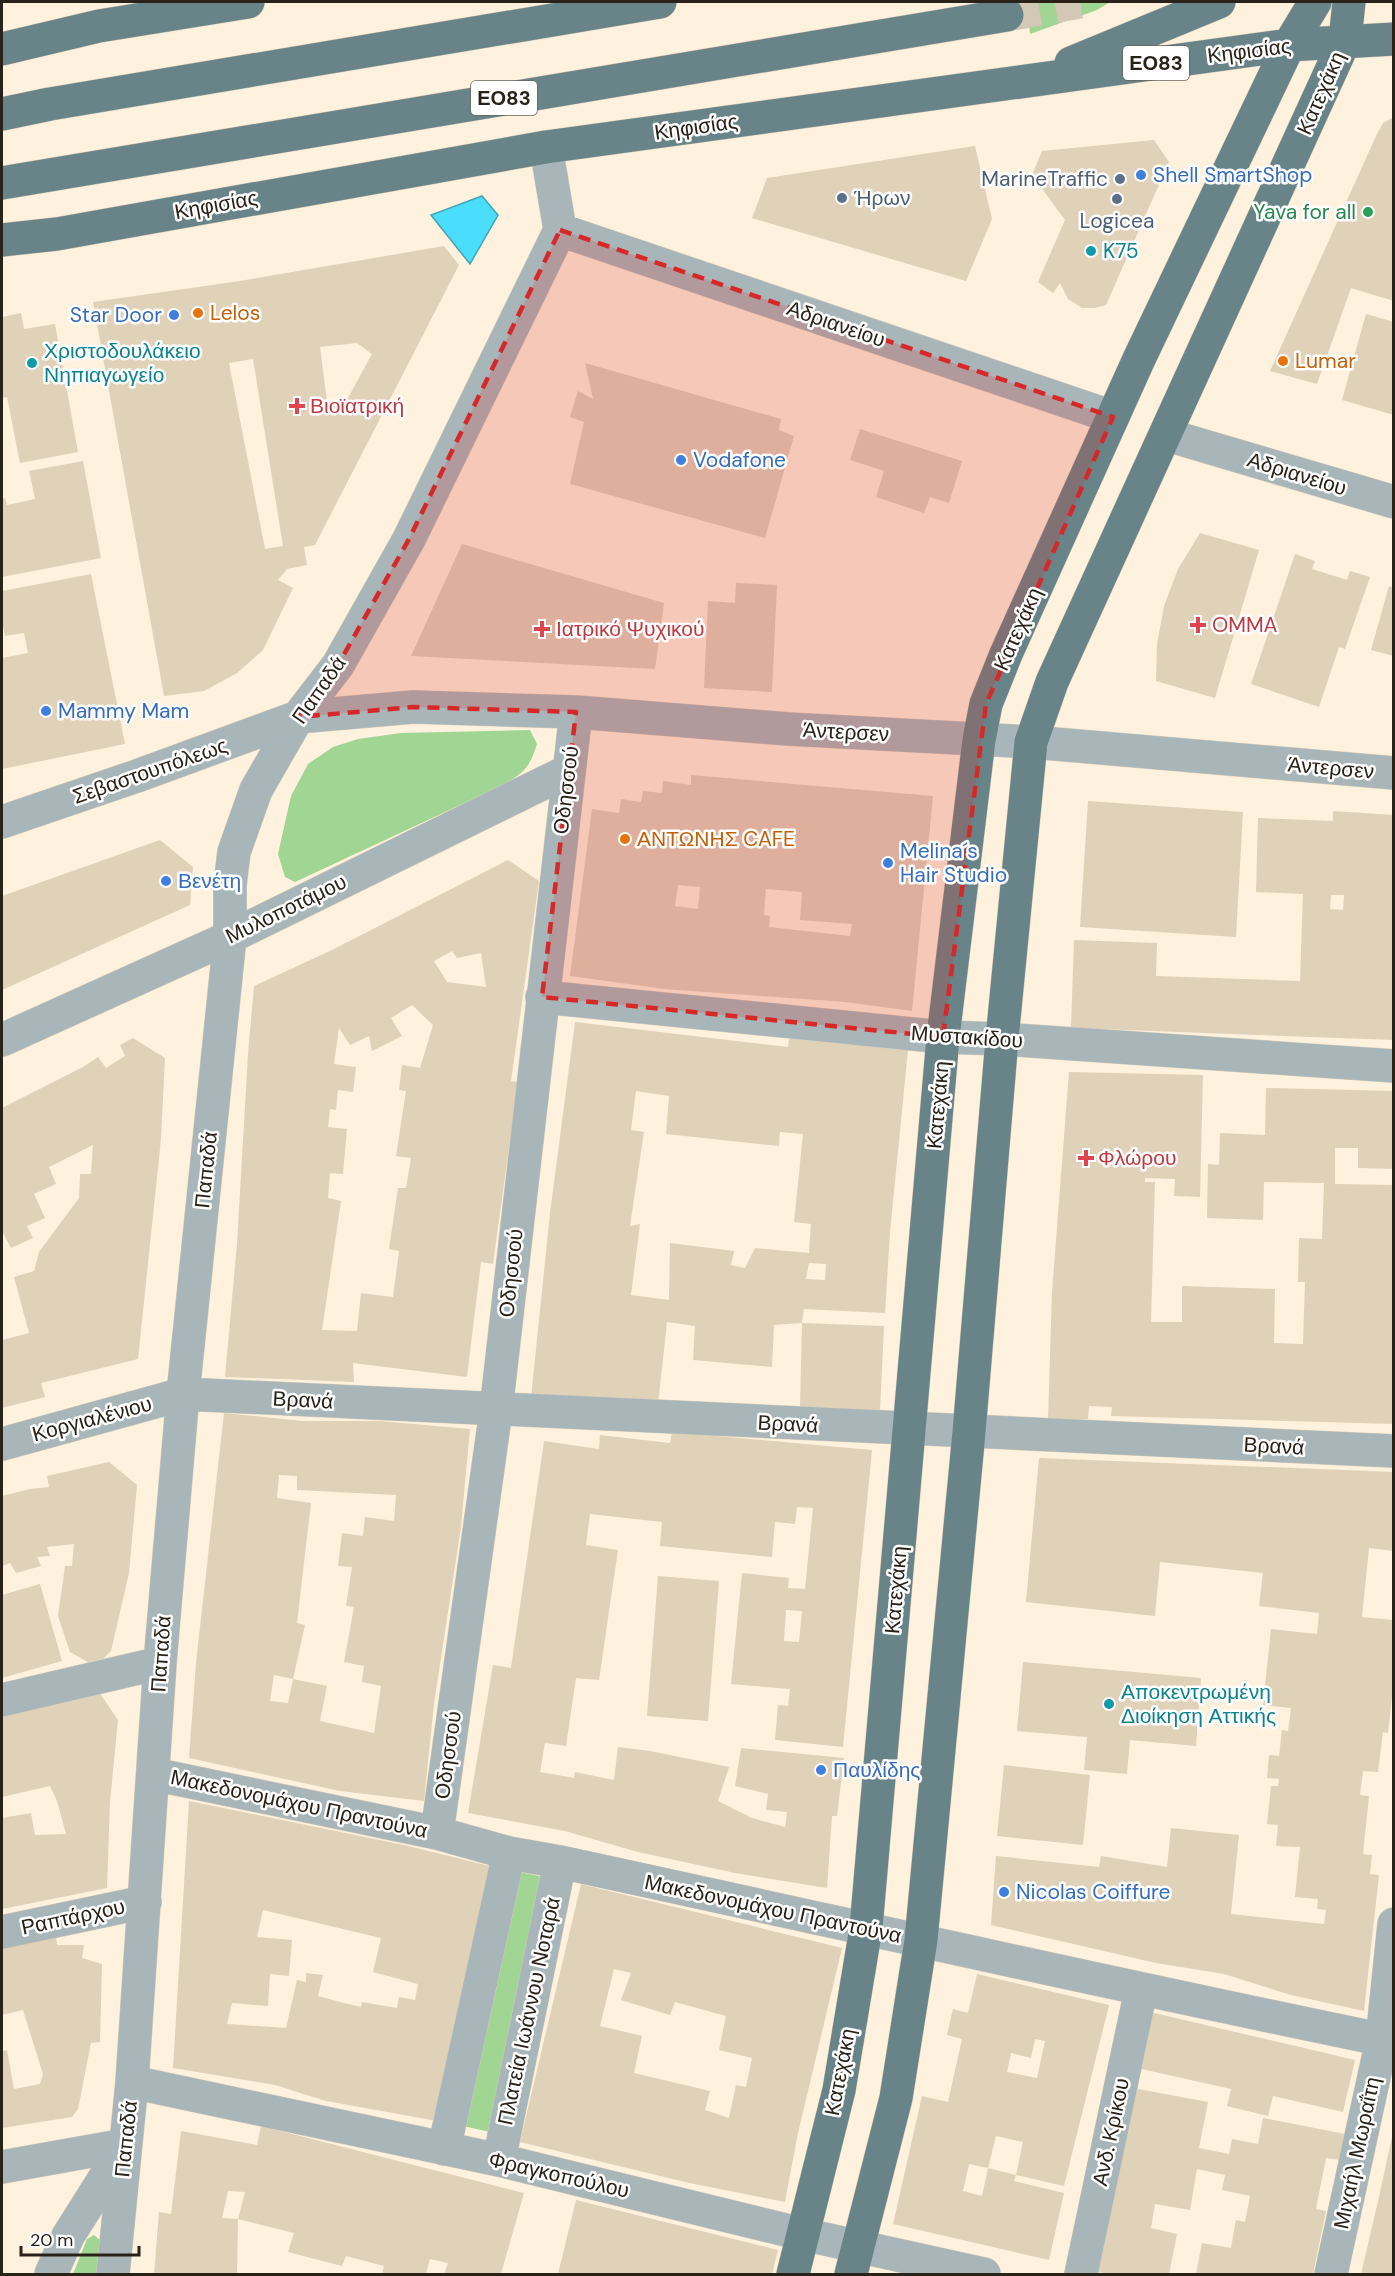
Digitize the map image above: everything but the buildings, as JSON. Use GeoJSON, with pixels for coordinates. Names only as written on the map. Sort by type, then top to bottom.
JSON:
{"type":"FeatureCollection","features":[{"type":"Feature","properties":{"kind":"main road"},"geometry":{"type":"LineString","coordinates":[[2,49],[99,26],[248,2]]}},
{"type":"Feature","properties":{"kind":"main road"},"geometry":{"type":"LineString","coordinates":[[2,114],[50,104],[660,2]]}},
{"type":"Feature","properties":{"kind":"main road","name":"Κατεχάκη"},"geometry":{"type":"LineString","coordinates":[[793,2274],[839,2090],[866,1928],[943,1037],[979,740],[986,704],[1113,417],[1289,45],[1315,2]]}},
{"type":"Feature","properties":{"kind":"main road","name":"Κατεχάκη"},"geometry":{"type":"LineString","coordinates":[[855,2260],[896,2098],[921,1940],[1031,742],[1052,682],[1167,435],[1345,40],[1349,2]]}},
{"type":"Feature","properties":{"kind":"main road"},"geometry":{"type":"LineString","coordinates":[[1022,82],[1216,3]]}},
{"type":"Feature","properties":{"kind":"main road","name":"ΕΟ83"},"geometry":{"type":"LineString","coordinates":[[2,183],[1007,15]]}},
{"type":"Feature","properties":{"kind":"main road","name":"Κηφισίας"},"geometry":{"type":"LineString","coordinates":[[2,240],[57,234],[546,147],[1289,45],[1394,39]]}},
{"type":"Feature","properties":{"kind":"street"},"geometry":{"type":"LineString","coordinates":[[546,147],[560,231]]}},
{"type":"Feature","properties":{"kind":"street","name":"Αδριανείου"},"geometry":{"type":"LineString","coordinates":[[560,231],[1113,417]]}},
{"type":"Feature","properties":{"kind":"street","name":"Παπαδά"},"geometry":{"type":"LineString","coordinates":[[113,2274],[132,2082],[160,1663],[183,1394],[230,937],[230,885],[234,852],[256,790],[298,717],[338,665],[409,539],[560,231]]}},
{"type":"Feature","properties":{"kind":"street","name":"Αδριανείου"},"geometry":{"type":"LineString","coordinates":[[1167,435],[1394,502]]}},
{"type":"Feature","properties":{"kind":"street","name":"Άντερσεν"},"geometry":{"type":"LineString","coordinates":[[298,717],[413,707],[576,712],[788,729],[1031,742],[1394,773]]}},
{"type":"Feature","properties":{"kind":"street","name":"Οδησσού"},"geometry":{"type":"LineString","coordinates":[[437,1833],[496,1410],[576,712]]}},
{"type":"Feature","properties":{"kind":"street","name":"Σεβαστουπόλεως"},"geometry":{"type":"LineString","coordinates":[[2,822],[298,717]]}},
{"type":"Feature","properties":{"kind":"street","name":"Μυλοποτάμου"},"geometry":{"type":"LineString","coordinates":[[2,1040],[230,937],[568,771]]}},
{"type":"Feature","properties":{"kind":"street","name":"Μυστακίδου"},"geometry":{"type":"LineString","coordinates":[[542,998],[943,1037],[1394,1066]]}},
{"type":"Feature","properties":{"kind":"street","name":"Βρανά"},"geometry":{"type":"LineString","coordinates":[[183,1394],[1394,1451]]}},
{"type":"Feature","properties":{"kind":"street","name":"Κοργιαλένιου"},"geometry":{"type":"LineString","coordinates":[[2,1444],[183,1394]]}},
{"type":"Feature","properties":{"kind":"street"},"geometry":{"type":"LineString","coordinates":[[2,1700],[160,1663]]}},
{"type":"Feature","properties":{"kind":"street","name":"Μακεδονομάχου Πραντούνα"},"geometry":{"type":"LineString","coordinates":[[153,1774],[437,1833],[509,1853],[866,1928],[1141,1990],[1388,2041]]}},
{"type":"Feature","properties":{"kind":"street"},"geometry":{"type":"LineString","coordinates":[[444,2149],[509,1853]]}},
{"type":"Feature","properties":{"kind":"street","name":"Πλατεία Ιωάννου Νοταρά"},"geometry":{"type":"LineString","coordinates":[[499,2160],[560,1862]]}},
{"type":"Feature","properties":{"kind":"street","name":"Ραπτάρχου"},"geometry":{"type":"LineString","coordinates":[[2,1932],[145,1902]]}},
{"type":"Feature","properties":{"kind":"street","name":"Μιχαήλ Μωραΐτη"},"geometry":{"type":"LineString","coordinates":[[1331,2274],[1388,2041],[1394,1924]]}},
{"type":"Feature","properties":{"kind":"street","name":"Ανδ. Κρίκου"},"geometry":{"type":"LineString","coordinates":[[1081,2274],[1141,1990]]}},
{"type":"Feature","properties":{"kind":"street","name":"Φραγκοπούλου"},"geometry":{"type":"LineString","coordinates":[[132,2082],[499,2160],[802,2234],[855,2260],[984,2274]]}},
{"type":"Feature","properties":{"kind":"street"},"geometry":{"type":"LineString","coordinates":[[2,2167],[125,2145]]}},
{"type":"Feature","properties":{"kind":"street"},"geometry":{"type":"LineString","coordinates":[[51,2274],[68,2236],[125,2145]]}},
{"type":"Feature","properties":{"kind":"highlighted area"},"geometry":{"type":"Polygon","coordinates":[[[560,230],[1113,417],[986,704],[943,1037],[542,997],[576,712],[413,707],[298,717],[338,665],[409,539],[560,230]]]}},
{"type":"Feature","properties":{"kind":"green space"},"geometry":{"type":"Polygon","coordinates":[[[1026,2],[1110,2],[1097,10],[1030,34],[1026,2]]]}},
{"type":"Feature","properties":{"kind":"green space"},"geometry":{"type":"Polygon","coordinates":[[[530,730],[537,744],[534,752],[525,769],[510,781],[295,882],[285,877],[278,854],[291,796],[308,764],[333,747],[358,739],[401,733],[530,730]]]}},
{"type":"Feature","properties":{"kind":"green space"},"geometry":{"type":"Polygon","coordinates":[[[516,1871],[543,1877],[490,2132],[463,2126],[516,1871]]]}},
{"type":"Feature","properties":{"kind":"green space"},"geometry":{"type":"Polygon","coordinates":[[[94,2235],[103,2243],[102,2274],[73,2274],[87,2239],[94,2235]]]}},
{"type":"Feature","properties":{"kind":"water"},"geometry":{"type":"Polygon","coordinates":[[[482,196],[498,215],[470,264],[431,215],[482,196]]]}},
{"type":"Feature","properties":{"kind":"tunnel"},"geometry":{"type":"LineString","coordinates":[[1007,15],[1080,2]]}},
{"type":"Feature","properties":{"kind":"place","name":"Shell SmartShop"},"geometry":{"type":"Point","coordinates":[1141,175]}},
{"type":"Feature","properties":{"kind":"place","name":"MarineTraffic"},"geometry":{"type":"Point","coordinates":[1120,179]}},
{"type":"Feature","properties":{"kind":"place","name":"Ήρων"},"geometry":{"type":"Point","coordinates":[842,198]}},
{"type":"Feature","properties":{"kind":"place","name":"Logicea"},"geometry":{"type":"Point","coordinates":[1117,199]}},
{"type":"Feature","properties":{"kind":"place","name":"Yava for all"},"geometry":{"type":"Point","coordinates":[1368,212]}},
{"type":"Feature","properties":{"kind":"place","name":"K75"},"geometry":{"type":"Point","coordinates":[1091,251]}},
{"type":"Feature","properties":{"kind":"place","name":"Lelos"},"geometry":{"type":"Point","coordinates":[198,313]}},
{"type":"Feature","properties":{"kind":"place","name":"Star Door"},"geometry":{"type":"Point","coordinates":[174,315]}},
{"type":"Feature","properties":{"kind":"place","name":"Lumar"},"geometry":{"type":"Point","coordinates":[1283,361]}},
{"type":"Feature","properties":{"kind":"place","name":"Χριστοδουλάκειο Νηπιαγωγείο"},"geometry":{"type":"Point","coordinates":[32,363]}},
{"type":"Feature","properties":{"kind":"place","name":"Βιοϊατρική"},"geometry":{"type":"Point","coordinates":[297,406]}},
{"type":"Feature","properties":{"kind":"place","name":"Vodafone"},"geometry":{"type":"Point","coordinates":[681,460]}},
{"type":"Feature","properties":{"kind":"place","name":"OMMA"},"geometry":{"type":"Point","coordinates":[1198,625]}},
{"type":"Feature","properties":{"kind":"place","name":"Ιατρικό Ψυχικού"},"geometry":{"type":"Point","coordinates":[542,629]}},
{"type":"Feature","properties":{"kind":"place","name":"Mammy Mam"},"geometry":{"type":"Point","coordinates":[46,711]}},
{"type":"Feature","properties":{"kind":"place","name":"ΑΝΤΩΝΗΣ CAFE"},"geometry":{"type":"Point","coordinates":[625,839]}},
{"type":"Feature","properties":{"kind":"place","name":"Melina´s Hair Studio"},"geometry":{"type":"Point","coordinates":[888,863]}},
{"type":"Feature","properties":{"kind":"place","name":"Βενέτη"},"geometry":{"type":"Point","coordinates":[166,881]}},
{"type":"Feature","properties":{"kind":"place","name":"Φλώρου"},"geometry":{"type":"Point","coordinates":[1086,1158]}},
{"type":"Feature","properties":{"kind":"place","name":"Αποκεντρωμένη Διοίκηση Αττικής"},"geometry":{"type":"Point","coordinates":[1109,1704]}},
{"type":"Feature","properties":{"kind":"place","name":"Παυλίδης"},"geometry":{"type":"Point","coordinates":[821,1770]}},
{"type":"Feature","properties":{"kind":"place","name":"Nicolas Coiffure"},"geometry":{"type":"Point","coordinates":[1004,1892]}}]}
